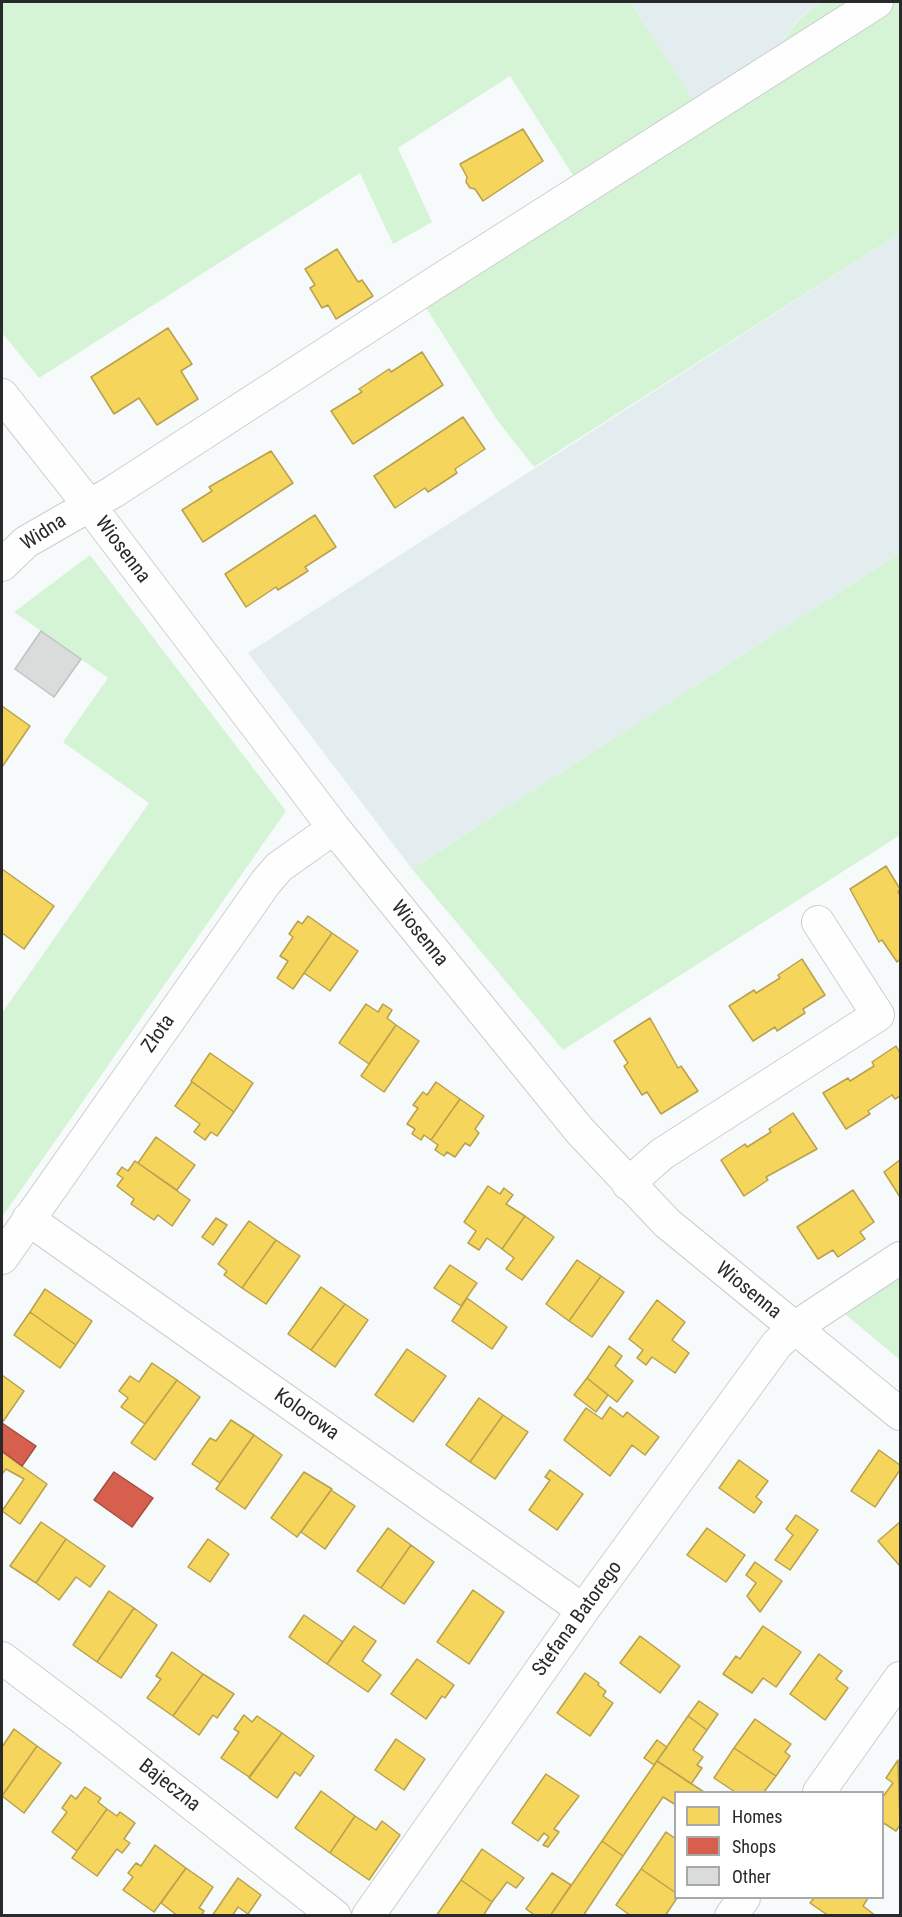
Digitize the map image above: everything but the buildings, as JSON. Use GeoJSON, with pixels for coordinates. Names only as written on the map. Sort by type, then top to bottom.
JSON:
{"type":"FeatureCollection","features":[{"type":"Feature","properties":{"kind":"street","name":"Widna"},"geometry":{"type":"LineString","coordinates":[[2,565],[26,542],[89,505],[877,2]]}},
{"type":"Feature","properties":{"kind":"street","name":"Wiosenna"},"geometry":{"type":"LineString","coordinates":[[2,395],[89,505],[334,828],[573,1122],[628,1184],[707,1258],[900,1414]]}},
{"type":"Feature","properties":{"kind":"street","name":"Złota"},"geometry":{"type":"LineString","coordinates":[[2,1258],[266,882],[279,867],[334,828]]}},
{"type":"Feature","properties":{"kind":"street"},"geometry":{"type":"LineString","coordinates":[[628,1184],[662,1154],[878,1015],[818,922]]}},
{"type":"Feature","properties":{"kind":"street","name":"Kolorowa"},"geometry":{"type":"LineString","coordinates":[[28,1220],[583,1611]]}},
{"type":"Feature","properties":{"kind":"street","name":"Stefana Batorego"},"geometry":{"type":"LineString","coordinates":[[368,1916],[583,1611],[777,1344],[794,1328],[900,1258]]}},
{"type":"Feature","properties":{"kind":"street","name":"Bajeczna"},"geometry":{"type":"LineString","coordinates":[[2,1658],[334,1916]]}},
{"type":"Feature","properties":{"kind":"street"},"geometry":{"type":"LineString","coordinates":[[820,1791],[900,1678]]}},
{"type":"Feature","properties":{"kind":"street"},"geometry":{"type":"LineString","coordinates":[[731,1916],[743,1899]]}},
{"type":"Feature","properties":{"kind":"shaded area"},"geometry":{"type":"Polygon","coordinates":[[[630,2],[822,2],[799,18],[773,53],[695,102],[630,2]]]}},
{"type":"Feature","properties":{"kind":"shaded area"},"geometry":{"type":"Polygon","coordinates":[[[900,233],[900,553],[412,869],[248,653],[900,233]]]}},
{"type":"Feature","properties":{"kind":"green space"},"geometry":{"type":"Polygon","coordinates":[[[2,2],[630,2],[699,108],[578,183],[510,76],[398,148],[432,222],[393,244],[360,173],[39,378],[2,333],[2,2]]]}},
{"type":"Feature","properties":{"kind":"green space"},"geometry":{"type":"Polygon","coordinates":[[[822,2],[863,2],[773,53],[800,18],[822,2]]]}},
{"type":"Feature","properties":{"kind":"green space"},"geometry":{"type":"Polygon","coordinates":[[[894,2],[900,2],[900,233],[534,467],[497,420],[423,303],[894,2]]]}},
{"type":"Feature","properties":{"kind":"green space"},"geometry":{"type":"Polygon","coordinates":[[[900,553],[900,835],[563,1050],[412,869],[900,553]]]}},
{"type":"Feature","properties":{"kind":"green space"},"geometry":{"type":"Polygon","coordinates":[[[90,555],[286,811],[2,1217],[2,1013],[149,803],[63,742],[108,678],[14,612],[90,555]]]}},
{"type":"Feature","properties":{"kind":"green space"},"geometry":{"type":"Polygon","coordinates":[[[900,1276],[900,1360],[845,1314],[900,1276]]]}}]}
